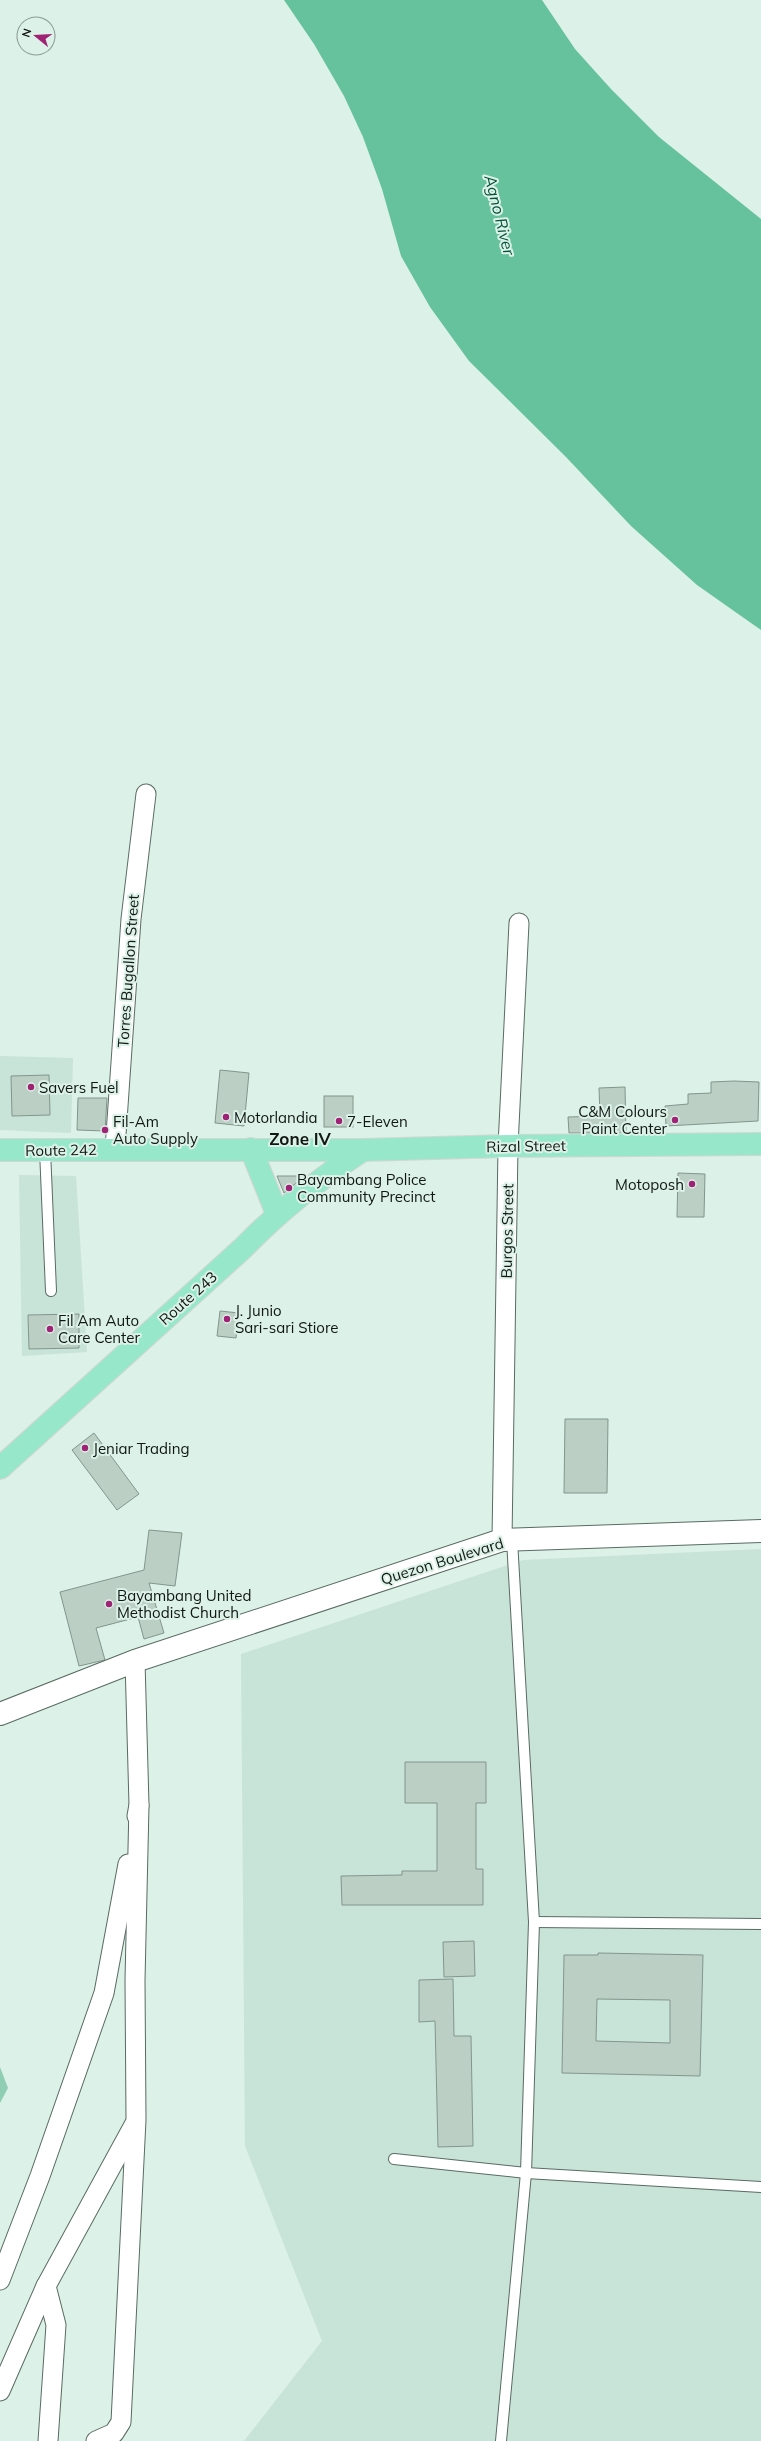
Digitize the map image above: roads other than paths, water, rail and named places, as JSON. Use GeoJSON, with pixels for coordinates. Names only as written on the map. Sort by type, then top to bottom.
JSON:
{"type":"FeatureCollection","features":[{"type":"Feature","properties":{"kind":"main road","name":"Rizal Street"},"geometry":{"type":"LineString","coordinates":[[363,1150],[508,1146],[761,1144]]}},
{"type":"Feature","properties":{"kind":"main road","name":"Route 242"},"geometry":{"type":"LineString","coordinates":[[0,1150],[363,1150]]}},
{"type":"Feature","properties":{"kind":"main road"},"geometry":{"type":"LineString","coordinates":[[251,1150],[277,1214]]}},
{"type":"Feature","properties":{"kind":"main road","name":"Route 243"},"geometry":{"type":"LineString","coordinates":[[0,1468],[242,1249],[277,1214],[321,1178],[363,1150]]}},
{"type":"Feature","properties":{"kind":"street","name":"Torres Bugallon Street"},"geometry":{"type":"LineString","coordinates":[[115,1149],[131,919],[146,794]]}},
{"type":"Feature","properties":{"kind":"street","name":"Burgos Street"},"geometry":{"type":"LineString","coordinates":[[507,1540],[508,1146],[519,923]]}},
{"type":"Feature","properties":{"kind":"street","name":"Quezon Boulevard"},"geometry":{"type":"LineString","coordinates":[[0,1714],[135,1660],[507,1540],[761,1531]]}},
{"type":"Feature","properties":{"kind":"street"},"geometry":{"type":"LineString","coordinates":[[96,2441],[114,2433],[121,2422],[136,2120],[135,1980],[139,1805],[135,1660]]}},
{"type":"Feature","properties":{"kind":"street"},"geometry":{"type":"LineString","coordinates":[[0,2280],[40,2176],[104,1993],[139,1805]]}},
{"type":"Feature","properties":{"kind":"street"},"geometry":{"type":"LineString","coordinates":[[0,2392],[46,2286],[136,2120]]}},
{"type":"Feature","properties":{"kind":"street"},"geometry":{"type":"LineString","coordinates":[[46,2286],[56,2325],[48,2441]]}},
{"type":"Feature","properties":{"kind":"lane"},"geometry":{"type":"LineString","coordinates":[[45,1150],[51,1291]]}},
{"type":"Feature","properties":{"kind":"lane"},"geometry":{"type":"LineString","coordinates":[[501,2441],[526,2173],[534,1922],[507,1540]]}},
{"type":"Feature","properties":{"kind":"lane"},"geometry":{"type":"LineString","coordinates":[[534,1922],[761,1924]]}},
{"type":"Feature","properties":{"kind":"lane"},"geometry":{"type":"LineString","coordinates":[[394,2159],[526,2173],[761,2187]]}},
{"type":"Feature","properties":{"kind":"water","name":"Agno River"},"geometry":{"type":"Polygon","coordinates":[[[284,0],[542,0],[575,49],[611,89],[659,137],[761,219],[761,630],[697,585],[631,526],[566,457],[469,361],[430,307],[401,256],[382,189],[363,137],[344,96],[314,44],[284,0]]]}},
{"type":"Feature","properties":{"kind":"place","name":"Savers Fuel"},"geometry":{"type":"Point","coordinates":[31,1087]}},
{"type":"Feature","properties":{"kind":"place","name":"Motorlandia"},"geometry":{"type":"Point","coordinates":[226,1117]}},
{"type":"Feature","properties":{"kind":"place","name":"C&M Colours Paint Center"},"geometry":{"type":"Point","coordinates":[675,1120]}},
{"type":"Feature","properties":{"kind":"place","name":"7-Eleven"},"geometry":{"type":"Point","coordinates":[339,1121]}},
{"type":"Feature","properties":{"kind":"place","name":"Fil-Am Auto Supply"},"geometry":{"type":"Point","coordinates":[105,1130]}},
{"type":"Feature","properties":{"kind":"place","name":"Motoposh"},"geometry":{"type":"Point","coordinates":[692,1184]}},
{"type":"Feature","properties":{"kind":"place","name":"Bayambang Police Community Precinct"},"geometry":{"type":"Point","coordinates":[289,1188]}},
{"type":"Feature","properties":{"kind":"place","name":"J. Junio Sari-sari Stiore"},"geometry":{"type":"Point","coordinates":[227,1319]}},
{"type":"Feature","properties":{"kind":"place","name":"Fil Am Auto Care Center"},"geometry":{"type":"Point","coordinates":[50,1329]}},
{"type":"Feature","properties":{"kind":"place","name":"Jeniar Trading"},"geometry":{"type":"Point","coordinates":[85,1448]}},
{"type":"Feature","properties":{"kind":"place","name":"Bayambang United Methodist Church"},"geometry":{"type":"Point","coordinates":[109,1604]}},
{"type":"Feature","properties":{"kind":"district","name":"Zone IV"},"geometry":{"type":"Point","coordinates":[300,1138]}}]}
